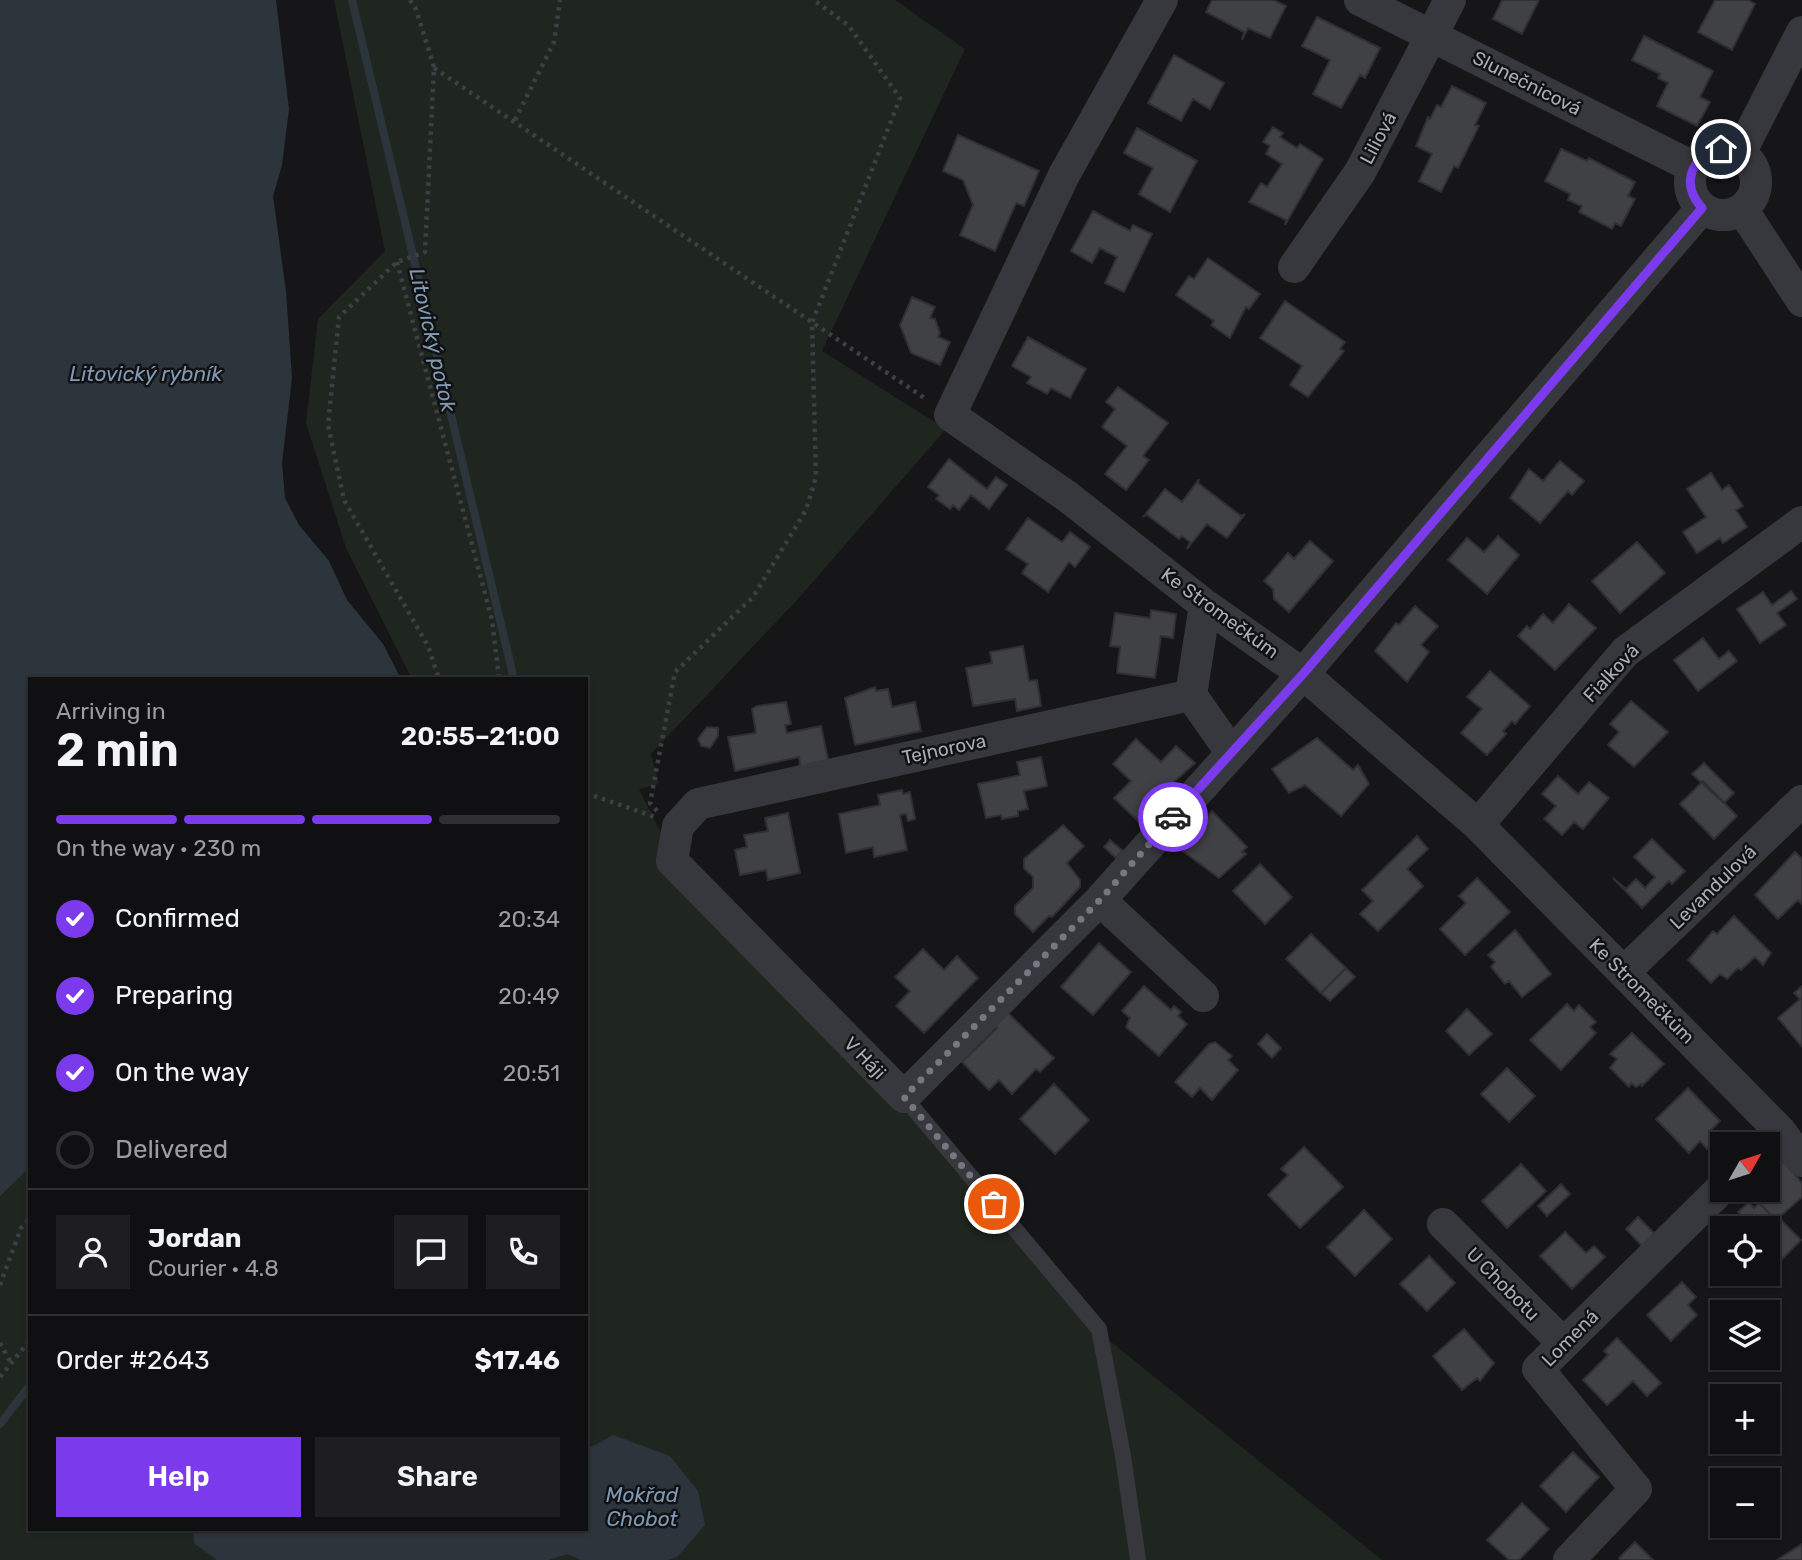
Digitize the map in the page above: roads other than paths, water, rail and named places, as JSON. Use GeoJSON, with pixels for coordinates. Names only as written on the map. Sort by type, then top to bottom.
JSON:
{"type":"FeatureCollection","features":[{"type":"Feature","properties":{"kind":"street","name":"Ke Stromečkům"},"geometry":{"type":"LineString","coordinates":[[1162,0],[1064,175],[950,415],[1069,498],[1205,605],[1303,674],[1478,825],[1783,1129],[1802,1161]]}},
{"type":"Feature","properties":{"kind":"street","name":"Slunečnicová"},"geometry":{"type":"LineString","coordinates":[[1360,0],[1693,167]]}},
{"type":"Feature","properties":{"kind":"street","name":"Liliová"},"geometry":{"type":"LineString","coordinates":[[1294,267],[1360,172],[1450,0]]}},
{"type":"Feature","properties":{"kind":"street"},"geometry":{"type":"LineString","coordinates":[[1740,153],[1802,32]]}},
{"type":"Feature","properties":{"kind":"street"},"geometry":{"type":"LineString","coordinates":[[1721,149],[1740,153],[1753,168],[1756,181],[1754,194],[1742,209],[1724,215],[1702,208],[1692,196],[1689,183],[1693,167],[1709,152],[1721,149]]}},
{"type":"Feature","properties":{"kind":"street"},"geometry":{"type":"LineString","coordinates":[[904,1097],[1100,900],[1303,674],[1702,208]]}},
{"type":"Feature","properties":{"kind":"street"},"geometry":{"type":"LineString","coordinates":[[1742,209],[1802,301]]}},
{"type":"Feature","properties":{"kind":"street","name":"Fialková"},"geometry":{"type":"LineString","coordinates":[[1478,825],[1625,652],[1802,522]]}},
{"type":"Feature","properties":{"kind":"street"},"geometry":{"type":"LineString","coordinates":[[1205,605],[1191,695],[1231,752]]}},
{"type":"Feature","properties":{"kind":"street","name":"Tejnorova"},"geometry":{"type":"LineString","coordinates":[[698,803],[1191,695]]}},
{"type":"Feature","properties":{"kind":"street","name":"Levandulová"},"geometry":{"type":"LineString","coordinates":[[1624,972],[1802,801]]}},
{"type":"Feature","properties":{"kind":"street","name":"V Háji"},"geometry":{"type":"LineString","coordinates":[[698,803],[678,826],[672,861],[904,1097]]}},
{"type":"Feature","properties":{"kind":"street"},"geometry":{"type":"LineString","coordinates":[[1100,900],[1203,996]]}},
{"type":"Feature","properties":{"kind":"street","name":"Lomená"},"geometry":{"type":"LineString","coordinates":[[1569,1560],[1636,1489],[1538,1369],[1710,1200]]}},
{"type":"Feature","properties":{"kind":"street","name":"U Chobotu"},"geometry":{"type":"LineString","coordinates":[[1443,1224],[1563,1343]]}},
{"type":"Feature","properties":{"kind":"lane","name":"V Háji"},"geometry":{"type":"LineString","coordinates":[[904,1097],[1099,1329],[1123,1456],[1138,1560]]}},
{"type":"Feature","properties":{"kind":"water","name":"Litovický rybník"},"geometry":{"type":"Polygon","coordinates":[[[0,0],[276,0],[289,109],[282,165],[273,196],[286,291],[292,378],[282,463],[285,498],[299,525],[329,561],[347,600],[383,644],[400,677],[28,677],[28,1169],[0,1196],[0,0]]]}},
{"type":"Feature","properties":{"kind":"water","name":"Mokřad Chobot"},"geometry":{"type":"Polygon","coordinates":[[[613,1435],[670,1456],[698,1491],[705,1525],[678,1556],[668,1560],[581,1560],[567,1554],[549,1560],[217,1560],[194,1543],[193,1531],[588,1531],[588,1449],[613,1435]]]}},
{"type":"Feature","properties":{"kind":"waterway","name":"Litovický potok"},"geometry":{"type":"LineString","coordinates":[[352,0],[514,677]]}},
{"type":"Feature","properties":{"kind":"waterway","name":"Litovický potok"},"geometry":{"type":"LineString","coordinates":[[0,1424],[28,1388]]}}]}
